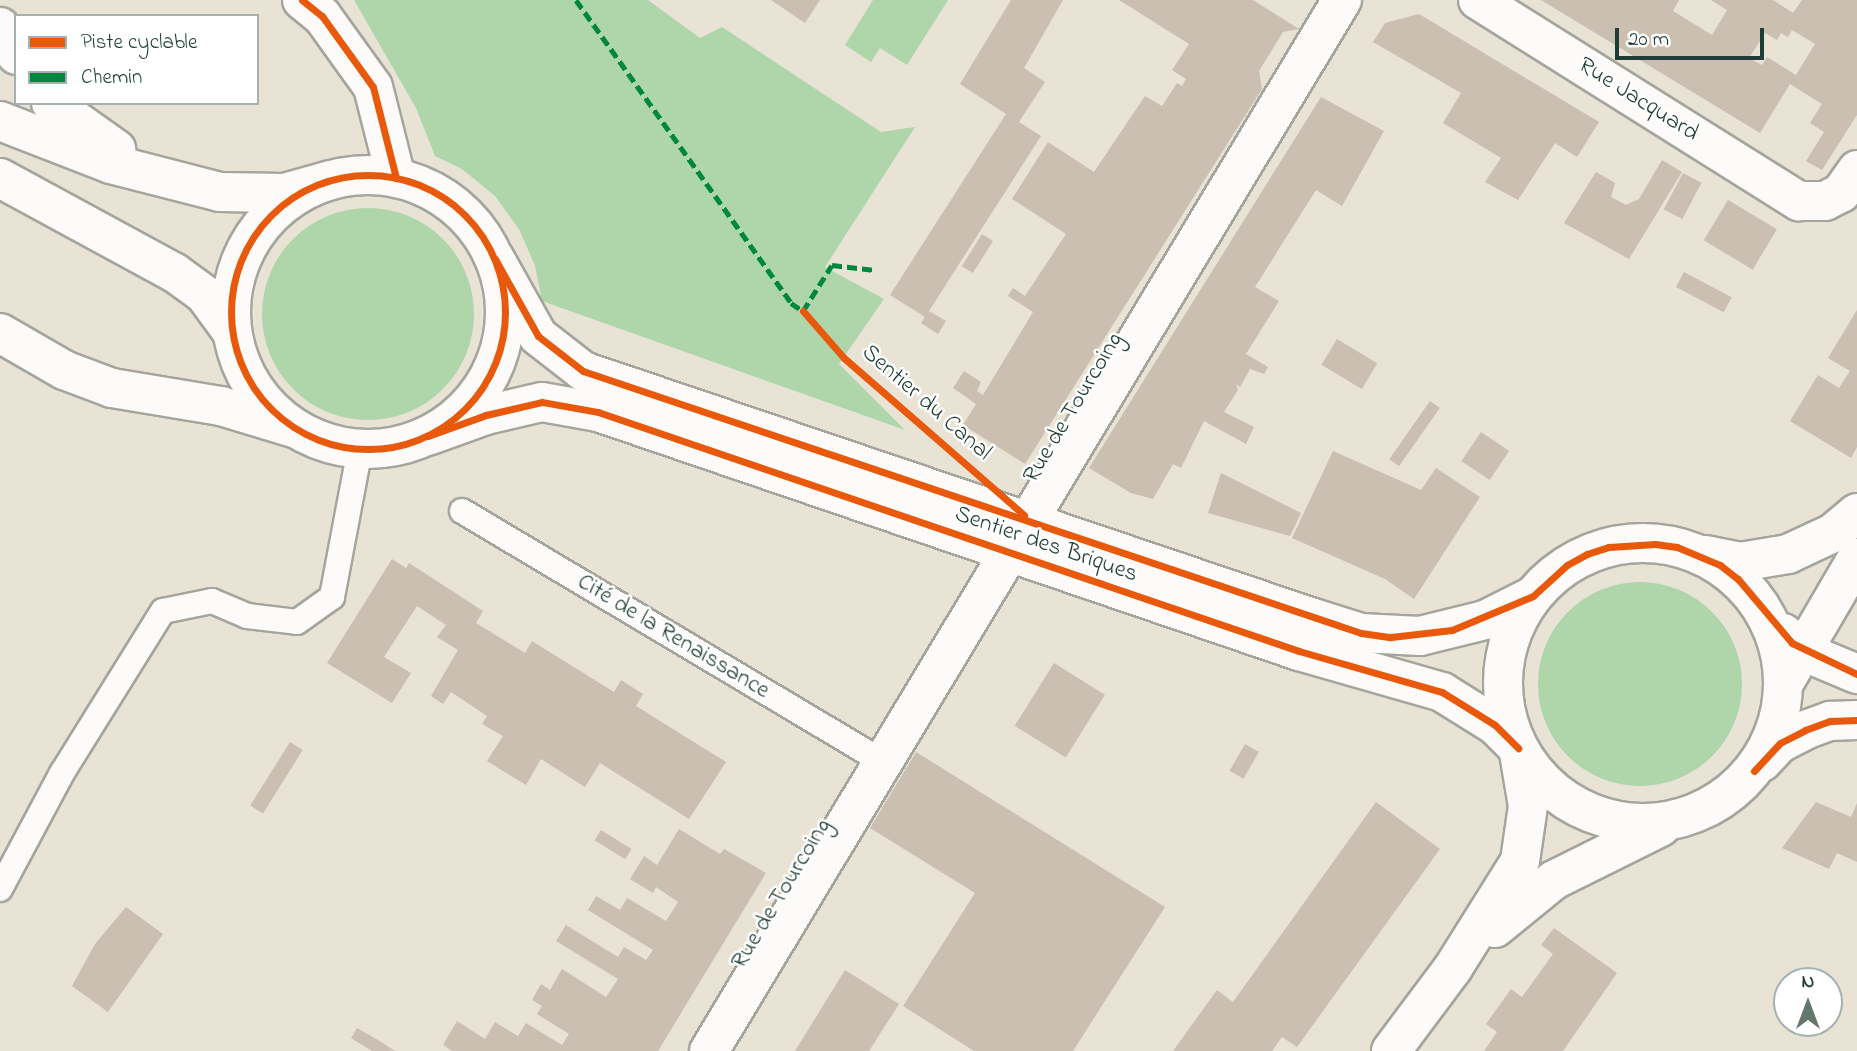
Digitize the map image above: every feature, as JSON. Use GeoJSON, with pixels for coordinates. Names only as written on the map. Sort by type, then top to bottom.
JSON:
{"type":"FeatureCollection","features":[{"type":"Feature","properties":{"kind":"main road"},"geometry":{"type":"LineString","coordinates":[[302,0],[329,24],[373,88],[396,178]]}},
{"type":"Feature","properties":{"kind":"main road","name":"Rue de Tourcoing"},"geometry":{"type":"LineString","coordinates":[[709,1051],[1011,554],[1342,0]]}},
{"type":"Feature","properties":{"kind":"main road","name":"Rue Jacquard"},"geometry":{"type":"LineString","coordinates":[[1478,0],[1799,201],[1825,201],[1841,193],[1857,170]]}},
{"type":"Feature","properties":{"kind":"main road"},"geometry":{"type":"LineString","coordinates":[[0,27],[14,52]]}},
{"type":"Feature","properties":{"kind":"main road"},"geometry":{"type":"LineString","coordinates":[[54,105],[97,139],[187,185]]}},
{"type":"Feature","properties":{"kind":"main road"},"geometry":{"type":"LineString","coordinates":[[0,121],[111,164],[187,185],[246,195],[284,193],[331,180],[375,175],[417,184],[456,206],[478,230],[495,258],[506,302],[497,360],[466,409],[428,436]]}},
{"type":"Feature","properties":{"kind":"main road"},"geometry":{"type":"LineString","coordinates":[[0,178],[175,273],[205,295],[232,332]]}},
{"type":"Feature","properties":{"kind":"main road"},"geometry":{"type":"LineString","coordinates":[[293,428],[259,397],[237,355],[232,332],[233,288],[247,247],[274,212],[331,180]]}},
{"type":"Feature","properties":{"kind":"main road","name":"Sentier des Briques"},"geometry":{"type":"LineString","coordinates":[[495,258],[538,336],[583,371],[1361,633],[1391,637],[1446,632],[1485,620],[1533,596]]}},
{"type":"Feature","properties":{"kind":"main road"},"geometry":{"type":"LineString","coordinates":[[0,333],[64,370],[112,388],[220,406],[293,428]]}},
{"type":"Feature","properties":{"kind":"main road","name":"Sentier des Briques"},"geometry":{"type":"LineString","coordinates":[[293,428],[337,446],[360,449],[406,444],[513,407],[542,402],[568,405],[1299,651],[1442,692],[1495,726],[1518,748]]}},
{"type":"Feature","properties":{"kind":"main road"},"geometry":{"type":"LineString","coordinates":[[1391,1051],[1453,968],[1520,861],[1528,806],[1518,748],[1504,704],[1505,659],[1515,626],[1533,596],[1567,565],[1609,547],[1655,544],[1740,562],[1788,554],[1822,539],[1857,513]]}},
{"type":"Feature","properties":{"kind":"main road"},"geometry":{"type":"LineString","coordinates":[[1700,554],[1738,579],[1767,616],[1803,649],[1857,674]]}},
{"type":"Feature","properties":{"kind":"main road"},"geometry":{"type":"LineString","coordinates":[[1784,683],[1857,558]]}},
{"type":"Feature","properties":{"kind":"main road"},"geometry":{"type":"LineString","coordinates":[[1754,771],[1776,730],[1784,683],[1783,660],[1767,616]]}},
{"type":"Feature","properties":{"kind":"main road"},"geometry":{"type":"LineString","coordinates":[[1453,968],[1523,902],[1554,880],[1596,855],[1719,802],[1792,737],[1830,721],[1857,720]]}},
{"type":"Feature","properties":{"kind":"main road"},"geometry":{"type":"LineString","coordinates":[[1518,748],[1545,784],[1584,811],[1629,823],[1676,821]]}},
{"type":"Feature","properties":{"kind":"lane"},"geometry":{"type":"LineString","coordinates":[[0,889],[62,773],[163,611],[212,601],[247,615],[297,622],[332,597],[360,449]]}},
{"type":"Feature","properties":{"kind":"lane","name":"Cité de la Renaissance"},"geometry":{"type":"LineString","coordinates":[[461,511],[884,764]]}},
{"type":"Feature","properties":{"kind":"green space"},"geometry":{"type":"Polygon","coordinates":[[[354,0],[648,0],[700,38],[722,27],[881,132],[915,127],[825,267],[884,299],[839,364],[905,430],[542,301],[535,266],[519,229],[495,196],[462,169],[435,156],[416,108],[354,0]]]}},
{"type":"Feature","properties":{"kind":"green space"},"geometry":{"type":"Polygon","coordinates":[[[873,0],[948,0],[907,65],[880,48],[871,62],[845,45],[873,0]]]}},
{"type":"Feature","properties":{"kind":"green space"},"geometry":{"type":"Polygon","coordinates":[[[368,208],[409,216],[443,239],[466,273],[474,314],[466,355],[443,389],[409,412],[368,420],[327,412],[293,389],[270,355],[262,314],[270,273],[293,239],[327,216],[368,208]]]}},
{"type":"Feature","properties":{"kind":"green space"},"geometry":{"type":"Polygon","coordinates":[[[1640,582],[1679,590],[1697,599],[1712,612],[1725,627],[1734,645],[1742,684],[1734,723],[1725,741],[1712,756],[1697,769],[1679,778],[1640,786],[1601,778],[1583,769],[1568,756],[1555,741],[1546,723],[1538,684],[1546,645],[1555,627],[1568,612],[1583,599],[1601,590],[1640,582]]]}},
{"type":"Feature","properties":{"kind":"building"},"geometry":{"type":"Polygon","coordinates":[[[771,0],[820,0],[805,23],[771,0]]]}},
{"type":"Feature","properties":{"kind":"building"},"geometry":{"type":"Polygon","coordinates":[[[1011,0],[1063,0],[1024,68],[1045,82],[1019,122],[1041,136],[929,311],[946,321],[938,334],[921,323],[925,317],[890,295],[1006,114],[960,84],[1011,0]]]}},
{"type":"Feature","properties":{"kind":"building"},"geometry":{"type":"Polygon","coordinates":[[[1119,0],[1253,0],[1299,29],[1283,32],[1259,71],[1262,89],[1025,464],[963,425],[976,404],[953,388],[964,371],[981,382],[977,391],[983,395],[1033,312],[1008,296],[1013,288],[1025,296],[1066,234],[1012,199],[1048,142],[1094,172],[1145,96],[1162,106],[1177,83],[1182,86],[1186,79],[1172,70],[1189,44],[1119,0]]]}},
{"type":"Feature","properties":{"kind":"building"},"geometry":{"type":"Polygon","coordinates":[[[1541,0],[1679,0],[1673,11],[1712,35],[1727,10],[1711,0],[1773,0],[1793,13],[1802,0],[1857,0],[1857,115],[1822,170],[1806,161],[1824,132],[1810,123],[1822,104],[1790,84],[1760,133],[1541,0]],[[1792,30],[1788,37],[1781,33],[1777,40],[1765,33],[1749,58],[1762,65],[1767,57],[1796,75],[1815,44],[1792,30]]]}},
{"type":"Feature","properties":{"kind":"building"},"geometry":{"type":"Polygon","coordinates":[[[1419,14],[1599,122],[1577,157],[1555,143],[1518,200],[1485,182],[1501,158],[1443,123],[1461,93],[1373,42],[1385,23],[1419,14]]]}},
{"type":"Feature","properties":{"kind":"building"},"geometry":{"type":"Polygon","coordinates":[[[1321,97],[1384,131],[1342,206],[1316,190],[1255,287],[1279,301],[1246,354],[1268,367],[1264,374],[1250,369],[1240,387],[1236,384],[1238,390],[1224,412],[1254,427],[1246,444],[1204,421],[1181,468],[1173,464],[1153,499],[1131,493],[1089,468],[1321,97]]]}},
{"type":"Feature","properties":{"kind":"building"},"geometry":{"type":"Polygon","coordinates":[[[1662,160],[1682,172],[1629,259],[1564,223],[1596,172],[1615,183],[1611,197],[1626,205],[1639,199],[1662,160]]]}},
{"type":"Feature","properties":{"kind":"building"},"geometry":{"type":"Polygon","coordinates":[[[1683,173],[1702,183],[1682,219],[1664,209],[1683,173]]]}},
{"type":"Feature","properties":{"kind":"building"},"geometry":{"type":"Polygon","coordinates":[[[1728,200],[1777,229],[1753,270],[1704,240],[1728,200]]]}},
{"type":"Feature","properties":{"kind":"building"},"geometry":{"type":"Polygon","coordinates":[[[982,234],[993,241],[973,273],[962,266],[982,234]]]}},
{"type":"Feature","properties":{"kind":"building"},"geometry":{"type":"Polygon","coordinates":[[[1684,272],[1732,297],[1724,312],[1676,287],[1684,272]]]}},
{"type":"Feature","properties":{"kind":"building"},"geometry":{"type":"Polygon","coordinates":[[[1857,310],[1857,447],[1851,458],[1790,421],[1818,375],[1839,388],[1850,371],[1828,358],[1857,310]]]}},
{"type":"Feature","properties":{"kind":"building"},"geometry":{"type":"Polygon","coordinates":[[[1337,339],[1377,363],[1362,389],[1322,365],[1337,339]]]}},
{"type":"Feature","properties":{"kind":"building"},"geometry":{"type":"Polygon","coordinates":[[[1430,401],[1440,408],[1399,466],[1389,459],[1430,401]]]}},
{"type":"Feature","properties":{"kind":"building"},"geometry":{"type":"Polygon","coordinates":[[[1481,432],[1509,451],[1490,480],[1461,461],[1481,432]]]}},
{"type":"Feature","properties":{"kind":"building"},"geometry":{"type":"Polygon","coordinates":[[[1333,451],[1421,490],[1436,468],[1480,497],[1414,599],[1385,579],[1292,538],[1333,451]]]}},
{"type":"Feature","properties":{"kind":"building"},"geometry":{"type":"Polygon","coordinates":[[[1221,473],[1301,513],[1290,536],[1208,513],[1221,473]]]}},
{"type":"Feature","properties":{"kind":"building"},"geometry":{"type":"Polygon","coordinates":[[[392,559],[406,568],[409,563],[483,611],[476,623],[525,653],[532,641],[614,692],[621,680],[643,694],[636,706],[726,762],[689,819],[600,763],[585,787],[541,759],[526,785],[487,761],[503,736],[482,724],[487,716],[451,692],[443,704],[431,696],[458,650],[437,637],[446,625],[417,606],[384,657],[411,673],[392,703],[327,663],[392,559]]]}},
{"type":"Feature","properties":{"kind":"building"},"geometry":{"type":"Polygon","coordinates":[[[1054,663],[1105,695],[1066,758],[1015,726],[1054,663]]]}},
{"type":"Feature","properties":{"kind":"building"},"geometry":{"type":"Polygon","coordinates":[[[290,742],[303,750],[263,814],[250,806],[290,742]]]}},
{"type":"Feature","properties":{"kind":"building"},"geometry":{"type":"Polygon","coordinates":[[[1245,744],[1259,752],[1243,779],[1230,771],[1245,744]]]}},
{"type":"Feature","properties":{"kind":"building"},"geometry":{"type":"Polygon","coordinates":[[[916,752],[1165,907],[1073,1051],[974,1051],[903,1006],[975,893],[870,828],[916,752]]]}},
{"type":"Feature","properties":{"kind":"building"},"geometry":{"type":"Polygon","coordinates":[[[1376,802],[1440,849],[1297,1047],[1282,1037],[1272,1051],[1173,1051],[1217,990],[1233,1002],[1376,802]]]}},
{"type":"Feature","properties":{"kind":"building"},"geometry":{"type":"Polygon","coordinates":[[[1816,802],[1851,817],[1857,803],[1857,862],[1837,853],[1829,869],[1782,848],[1816,802]]]}},
{"type":"Feature","properties":{"kind":"building"},"geometry":{"type":"Polygon","coordinates":[[[679,829],[720,854],[724,849],[766,873],[658,1051],[452,1051],[443,1045],[457,1021],[485,1039],[495,1022],[518,1036],[526,1023],[562,1045],[569,1034],[537,1014],[542,1006],[532,1000],[541,984],[550,990],[562,969],[606,997],[618,979],[556,941],[566,925],[618,957],[624,947],[646,960],[653,950],[588,910],[596,896],[620,910],[627,898],[666,921],[678,902],[656,887],[653,893],[630,879],[644,856],[657,865],[679,829]]]}},
{"type":"Feature","properties":{"kind":"building"},"geometry":{"type":"Polygon","coordinates":[[[601,830],[632,849],[625,859],[595,840],[601,830]]]}},
{"type":"Feature","properties":{"kind":"building"},"geometry":{"type":"Polygon","coordinates":[[[126,907],[163,934],[108,1012],[72,986],[95,944],[126,907]]]}},
{"type":"Feature","properties":{"kind":"building"},"geometry":{"type":"Polygon","coordinates":[[[1554,928],[1617,973],[1563,1051],[1484,1051],[1497,1032],[1486,1024],[1511,989],[1522,997],[1553,954],[1541,945],[1554,928]]]}},
{"type":"Feature","properties":{"kind":"building"},"geometry":{"type":"Polygon","coordinates":[[[845,970],[899,1004],[869,1051],[795,1051],[845,970]]]}},
{"type":"Feature","properties":{"kind":"building"},"geometry":{"type":"Polygon","coordinates":[[[357,1028],[395,1051],[372,1051],[351,1038],[357,1028]]]}},
{"type":"Feature","properties":{"kind":"marked path"},"geometry":{"type":"LineString","coordinates":[[576,0],[791,303],[803,311],[832,265],[875,270]]}},
{"type":"Feature","properties":{"kind":"cycle path"},"geometry":{"type":"LineString","coordinates":[[302,0],[322,16],[373,87],[396,178]]}},
{"type":"Feature","properties":{"kind":"cycle path"},"geometry":{"type":"LineString","coordinates":[[381,175],[421,185],[444,198],[465,215],[482,236],[495,259],[503,285],[505,312],[503,339],[495,365],[482,388],[465,409],[444,426],[421,439],[395,447],[355,449],[315,439],[303,433],[281,418],[262,399],[241,365],[233,339],[231,299],[241,259],[247,247],[262,225],[281,206],[315,185],[341,177],[381,175]]}},
{"type":"Feature","properties":{"kind":"cycle path"},"geometry":{"type":"LineString","coordinates":[[495,259],[538,336],[583,371],[1361,633],[1391,637],[1452,630],[1533,596],[1567,565],[1587,554],[1609,547],[1655,544],[1677,547],[1720,565],[1738,579],[1792,643],[1857,674]]}},
{"type":"Feature","properties":{"kind":"cycle path","name":"Sentier du Canal"},"geometry":{"type":"LineString","coordinates":[[803,311],[844,358],[1024,515]]}},
{"type":"Feature","properties":{"kind":"cycle path"},"geometry":{"type":"LineString","coordinates":[[428,436],[486,415],[542,402],[598,412],[1299,651],[1442,692],[1495,725],[1518,748]]}},
{"type":"Feature","properties":{"kind":"cycle path"},"geometry":{"type":"LineString","coordinates":[[1754,771],[1780,743],[1805,730],[1830,721],[1857,720]]}}]}
